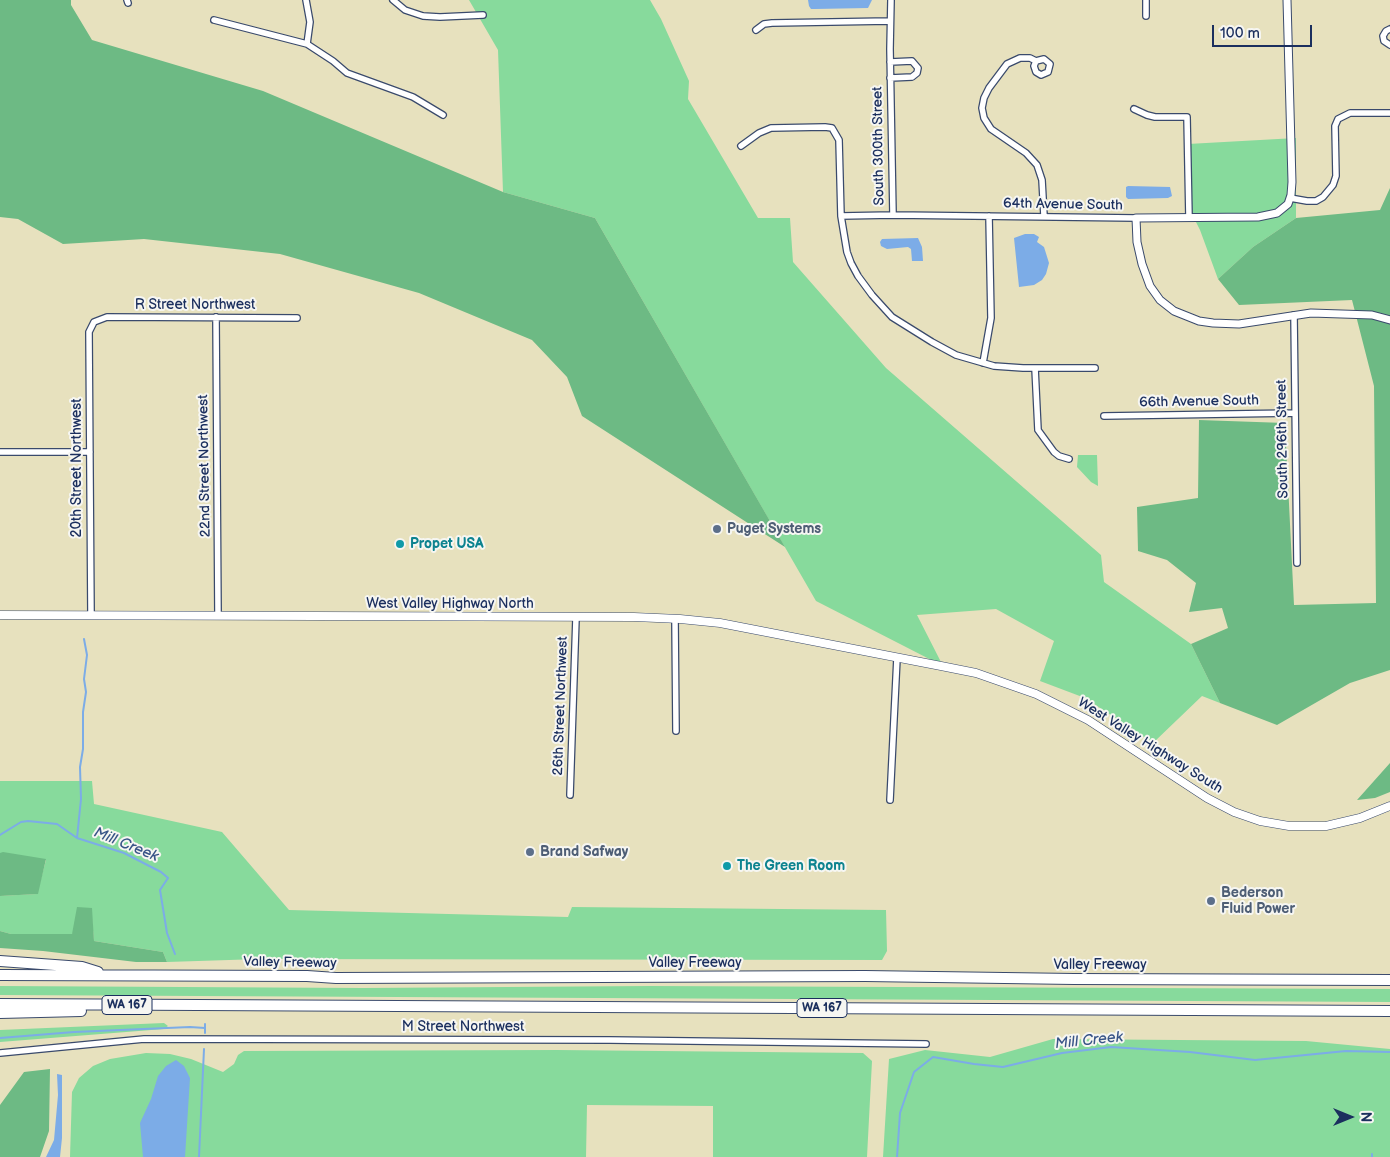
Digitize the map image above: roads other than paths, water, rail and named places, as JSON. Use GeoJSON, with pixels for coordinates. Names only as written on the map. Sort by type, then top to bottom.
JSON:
{"type":"FeatureCollection","features":[{"type":"Feature","properties":{"kind":"highway"},"geometry":{"type":"LineString","coordinates":[[0,961],[82,967],[109,975]]}},
{"type":"Feature","properties":{"kind":"highway","name":"Valley Freeway"},"geometry":{"type":"LineString","coordinates":[[0,975],[298,976],[336,978],[865,976],[1390,980]]}},
{"type":"Feature","properties":{"kind":"highway","name":"WA 167"},"geometry":{"type":"LineString","coordinates":[[0,1004],[1390,1011]]}},
{"type":"Feature","properties":{"kind":"highway"},"geometry":{"type":"LineString","coordinates":[[0,1013],[253,1006]]}},
{"type":"Feature","properties":{"kind":"main road","name":"West Valley Highway North"},"geometry":{"type":"LineString","coordinates":[[0,615],[218,615],[699,620],[744,626],[897,658]]}},
{"type":"Feature","properties":{"kind":"main road","name":"West Valley Highway South"},"geometry":{"type":"LineString","coordinates":[[897,658],[976,673],[1036,694],[1088,720],[1207,798],[1234,812],[1251,818],[1289,826],[1326,826],[1360,818],[1390,806]]}},
{"type":"Feature","properties":{"kind":"street"},"geometry":{"type":"LineString","coordinates":[[306,0],[310,22],[307,44]]}},
{"type":"Feature","properties":{"kind":"street"},"geometry":{"type":"LineString","coordinates":[[394,0],[405,10],[423,16],[483,15]]}},
{"type":"Feature","properties":{"kind":"street","name":"South 300th Street"},"geometry":{"type":"LineString","coordinates":[[891,0],[890,78],[893,215]]}},
{"type":"Feature","properties":{"kind":"street"},"geometry":{"type":"LineString","coordinates":[[1146,0],[1146,16]]}},
{"type":"Feature","properties":{"kind":"street"},"geometry":{"type":"LineString","coordinates":[[1287,0],[1292,182],[1290,198],[1316,201],[1323,197],[1333,185],[1336,176],[1335,126],[1338,119],[1350,113],[1390,113]]}},
{"type":"Feature","properties":{"kind":"street"},"geometry":{"type":"LineString","coordinates":[[214,20],[307,44],[334,61],[347,73],[413,96],[444,116]]}},
{"type":"Feature","properties":{"kind":"street"},"geometry":{"type":"LineString","coordinates":[[756,30],[764,24],[772,23],[890,21]]}},
{"type":"Feature","properties":{"kind":"street"},"geometry":{"type":"LineString","coordinates":[[1390,29],[1383,36],[1384,41],[1390,45]]}},
{"type":"Feature","properties":{"kind":"street"},"geometry":{"type":"LineString","coordinates":[[1036,61],[1030,58],[1020,58],[1007,64],[986,95],[982,112],[986,122],[992,129],[1026,153],[1037,165],[1042,180],[1044,216]]}},
{"type":"Feature","properties":{"kind":"street","name":"South 300th Street"},"geometry":{"type":"LineString","coordinates":[[890,62],[912,61],[918,68],[917,73],[912,77],[890,78]]}},
{"type":"Feature","properties":{"kind":"street"},"geometry":{"type":"LineString","coordinates":[[1134,109],[1155,117],[1187,117],[1189,218]]}},
{"type":"Feature","properties":{"kind":"street"},"geometry":{"type":"LineString","coordinates":[[741,146],[759,133],[771,128],[832,128],[839,140],[841,216],[847,252],[858,276],[892,317],[956,355],[983,363],[1009,367],[1095,368]]}},
{"type":"Feature","properties":{"kind":"street","name":"64th Avenue South"},"geometry":{"type":"LineString","coordinates":[[841,216],[1258,218],[1273,215],[1283,210],[1290,198]]}},
{"type":"Feature","properties":{"kind":"street"},"geometry":{"type":"LineString","coordinates":[[983,363],[991,318],[989,216]]}},
{"type":"Feature","properties":{"kind":"street"},"geometry":{"type":"LineString","coordinates":[[1136,218],[1138,249],[1146,278],[1154,293],[1163,304],[1178,313],[1199,321],[1239,324],[1294,315],[1339,313],[1372,315],[1390,320]]}},
{"type":"Feature","properties":{"kind":"street","name":"South 296th Street"},"geometry":{"type":"LineString","coordinates":[[1294,315],[1297,563]]}},
{"type":"Feature","properties":{"kind":"street","name":"R Street Northwest"},"geometry":{"type":"LineString","coordinates":[[94,322],[107,317],[297,318]]}},
{"type":"Feature","properties":{"kind":"street","name":"22nd Street Northwest"},"geometry":{"type":"LineString","coordinates":[[216,317],[218,615]]}},
{"type":"Feature","properties":{"kind":"street","name":"20th Street Northwest"},"geometry":{"type":"LineString","coordinates":[[91,615],[89,332],[94,322]]}},
{"type":"Feature","properties":{"kind":"street"},"geometry":{"type":"LineString","coordinates":[[1035,368],[1038,430],[1054,452],[1069,459]]}},
{"type":"Feature","properties":{"kind":"street","name":"66th Avenue South"},"geometry":{"type":"LineString","coordinates":[[1104,416],[1294,413]]}},
{"type":"Feature","properties":{"kind":"street"},"geometry":{"type":"LineString","coordinates":[[0,452],[90,452]]}},
{"type":"Feature","properties":{"kind":"street","name":"26th Street Northwest"},"geometry":{"type":"LineString","coordinates":[[570,795],[576,618]]}},
{"type":"Feature","properties":{"kind":"street"},"geometry":{"type":"LineString","coordinates":[[675,619],[676,731]]}},
{"type":"Feature","properties":{"kind":"street"},"geometry":{"type":"LineString","coordinates":[[890,800],[897,658]]}},
{"type":"Feature","properties":{"kind":"street","name":"M Street Northwest"},"geometry":{"type":"LineString","coordinates":[[0,1052],[144,1039],[610,1040],[926,1044]]}},
{"type":"Feature","properties":{"kind":"water"},"geometry":{"type":"Polygon","coordinates":[[[808,0],[872,0],[868,8],[811,9],[808,0]]]}},
{"type":"Feature","properties":{"kind":"water"},"geometry":{"type":"Polygon","coordinates":[[[1126,187],[1170,187],[1172,196],[1168,198],[1128,199],[1126,197],[1126,187]]]}},
{"type":"Feature","properties":{"kind":"water"},"geometry":{"type":"Polygon","coordinates":[[[1025,234],[1034,234],[1039,237],[1037,242],[1044,247],[1049,263],[1042,280],[1034,285],[1019,287],[1014,238],[1025,234]]]}},
{"type":"Feature","properties":{"kind":"water"},"geometry":{"type":"Polygon","coordinates":[[[918,238],[922,247],[923,261],[912,261],[911,249],[908,247],[887,249],[881,246],[880,242],[882,239],[918,238]]]}},
{"type":"Feature","properties":{"kind":"water"},"geometry":{"type":"Polygon","coordinates":[[[176,1060],[184,1066],[190,1078],[185,1157],[143,1157],[140,1123],[151,1099],[158,1076],[166,1066],[176,1060]]]}},
{"type":"Feature","properties":{"kind":"water"},"geometry":{"type":"Polygon","coordinates":[[[57,1074],[62,1075],[62,1138],[60,1157],[46,1157],[54,1140],[58,1095],[57,1074]]]}},
{"type":"Feature","properties":{"kind":"waterway"},"geometry":{"type":"LineString","coordinates":[[77,838],[81,799],[80,767],[83,749],[83,712],[86,692],[84,679],[87,655],[84,639]]}},
{"type":"Feature","properties":{"kind":"waterway","name":"Mill Creek"},"geometry":{"type":"LineString","coordinates":[[0,835],[21,822],[57,824],[77,838],[124,853],[161,872],[168,878],[160,890],[167,933],[175,954]]}},
{"type":"Feature","properties":{"kind":"waterway","name":"Mill Creek"},"geometry":{"type":"LineString","coordinates":[[205,1024],[205,1033]]}},
{"type":"Feature","properties":{"kind":"waterway"},"geometry":{"type":"LineString","coordinates":[[0,1038],[74,1032],[205,1028]]}},
{"type":"Feature","properties":{"kind":"waterway","name":"Mill Creek"},"geometry":{"type":"LineString","coordinates":[[897,1157],[900,1113],[914,1072],[933,1057],[1003,1067],[1062,1053],[1111,1047],[1190,1052],[1255,1060],[1346,1051],[1390,1052]]}},
{"type":"Feature","properties":{"kind":"waterway","name":"Mill Creek"},"geometry":{"type":"LineString","coordinates":[[199,1157],[204,1049]]}},
{"type":"Feature","properties":{"kind":"place","name":"Puget Systems"},"geometry":{"type":"Point","coordinates":[717,529]}},
{"type":"Feature","properties":{"kind":"place","name":"Propet USA"},"geometry":{"type":"Point","coordinates":[400,544]}},
{"type":"Feature","properties":{"kind":"place","name":"Brand Safway"},"geometry":{"type":"Point","coordinates":[530,852]}},
{"type":"Feature","properties":{"kind":"place","name":"The Green Room"},"geometry":{"type":"Point","coordinates":[727,866]}},
{"type":"Feature","properties":{"kind":"place","name":"Bederson Fluid Power"},"geometry":{"type":"Point","coordinates":[1211,901]}}]}
